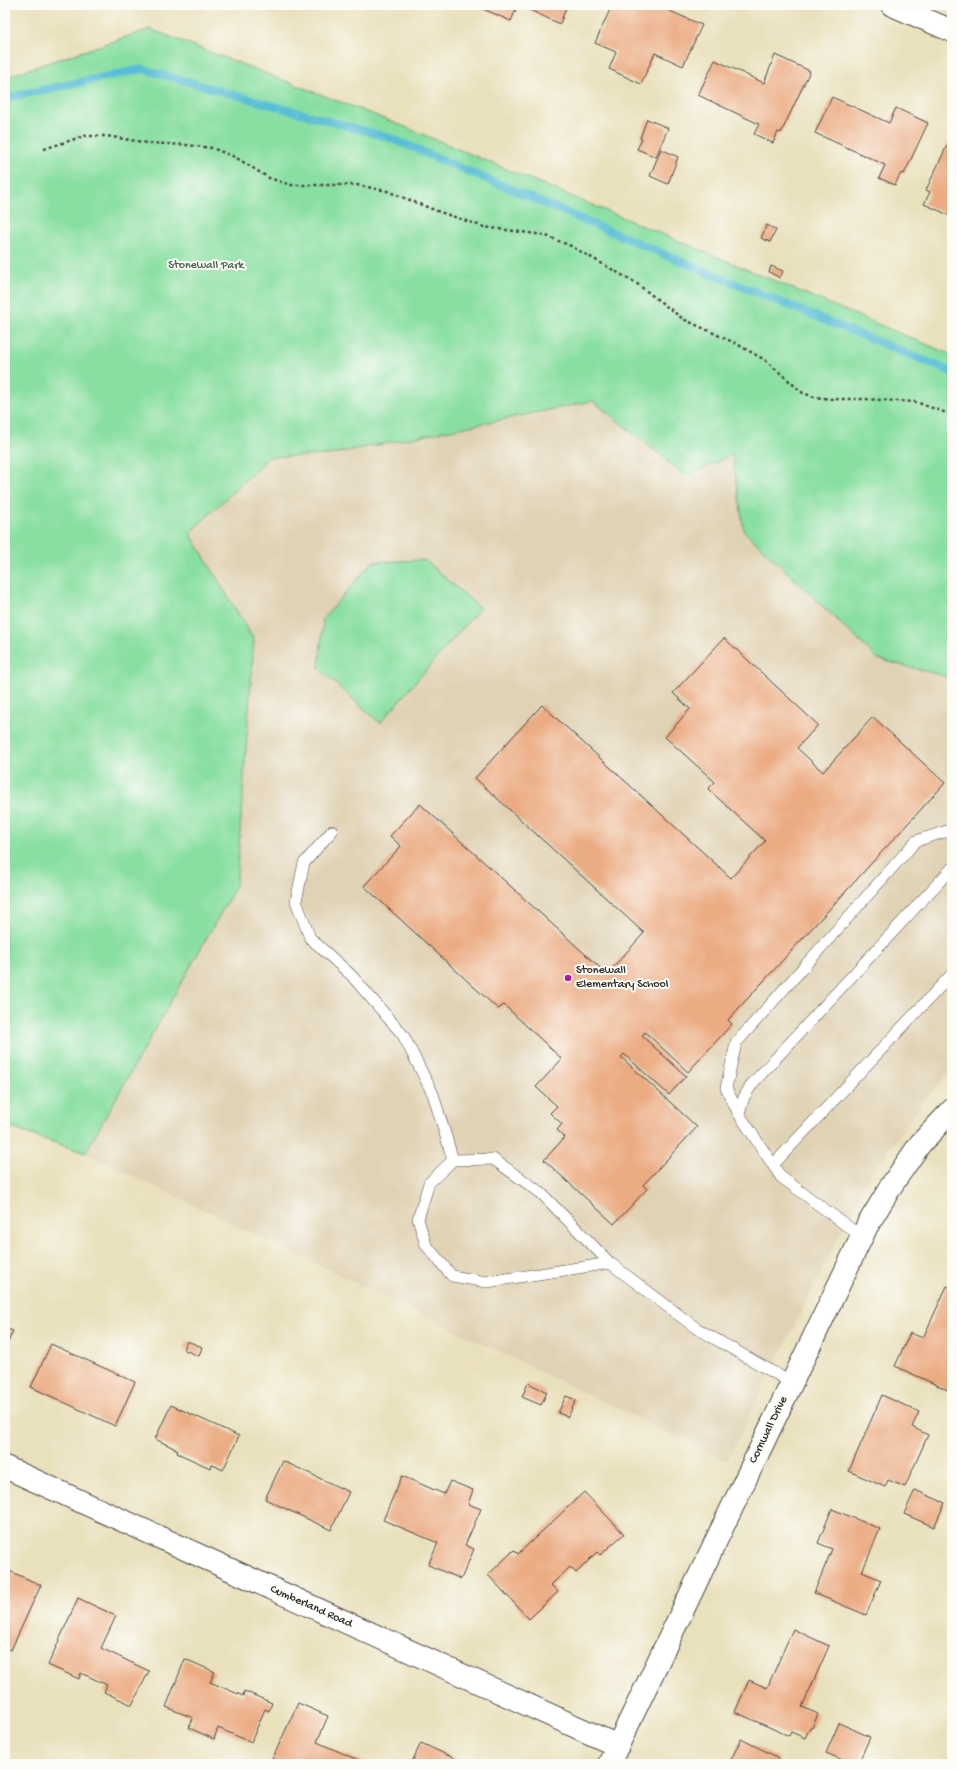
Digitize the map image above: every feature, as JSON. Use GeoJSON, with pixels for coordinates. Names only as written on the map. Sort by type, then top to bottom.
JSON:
{"type":"FeatureCollection","features":[{"type":"Feature","properties":{"kind":"street"},"geometry":{"type":"LineString","coordinates":[[892,5],[952,31]]}},
{"type":"Feature","properties":{"kind":"street","name":"Cornwall Drive"},"geometry":{"type":"LineString","coordinates":[[613,1755],[862,1237],[893,1183],[920,1144],[952,1110]]}},
{"type":"Feature","properties":{"kind":"street","name":"Cumberland Road"},"geometry":{"type":"LineString","coordinates":[[5,1467],[613,1755]]}},
{"type":"Feature","properties":{"kind":"lane"},"geometry":{"type":"LineString","coordinates":[[862,1237],[781,1177],[739,1114],[726,1088],[736,1043],[916,841],[947,830],[952,836]]}},
{"type":"Feature","properties":{"kind":"lane"},"geometry":{"type":"LineString","coordinates":[[332,831],[304,863],[296,901],[310,938],[352,975],[403,1035],[433,1094],[453,1160]]}},
{"type":"Feature","properties":{"kind":"lane"},"geometry":{"type":"LineString","coordinates":[[739,1114],[744,1097],[752,1084],[952,868]]}},
{"type":"Feature","properties":{"kind":"lane"},"geometry":{"type":"LineString","coordinates":[[773,1165],[952,974]]}},
{"type":"Feature","properties":{"kind":"lane"},"geometry":{"type":"LineString","coordinates":[[610,1263],[487,1282],[452,1276],[426,1245],[418,1219],[429,1183],[453,1160],[493,1159],[541,1193],[610,1263],[696,1328],[792,1383]]}},
{"type":"Feature","properties":{"kind":"path"},"geometry":{"type":"LineString","coordinates":[[44,149],[84,136],[107,136],[148,144],[187,145],[212,148],[235,157],[269,178],[291,185],[357,185],[387,191],[436,211],[484,227],[544,236],[571,246],[636,283],[683,319],[765,360],[803,393],[814,397],[832,399],[916,402],[952,415]]}},
{"type":"Feature","properties":{"kind":"shaded area","name":"Stonewall Elementary School"},"geometry":{"type":"Polygon","coordinates":[[[593,401],[686,476],[733,455],[744,531],[878,659],[952,678],[952,1069],[922,1103],[868,1178],[727,1461],[85,1153],[236,886],[254,640],[190,533],[269,457],[328,455],[593,401]]]}},
{"type":"Feature","properties":{"kind":"green space","name":"Stonewall Park"},"geometry":{"type":"Polygon","coordinates":[[[150,29],[403,126],[952,355],[952,678],[878,659],[744,531],[732,455],[686,476],[593,401],[328,455],[269,457],[190,533],[254,640],[236,886],[85,1153],[5,1126],[5,77],[150,29]]]}},
{"type":"Feature","properties":{"kind":"green space"},"geometry":{"type":"Polygon","coordinates":[[[425,560],[480,608],[380,723],[319,669],[323,619],[372,562],[425,560]]]}},
{"type":"Feature","properties":{"kind":"building"},"geometry":{"type":"Polygon","coordinates":[[[482,5],[518,5],[511,21],[481,8],[482,5]]]}},
{"type":"Feature","properties":{"kind":"building"},"geometry":{"type":"Polygon","coordinates":[[[519,5],[567,5],[560,24],[519,5]]]}},
{"type":"Feature","properties":{"kind":"building"},"geometry":{"type":"Polygon","coordinates":[[[612,5],[664,5],[663,8],[702,25],[683,66],[655,53],[641,84],[609,69],[616,52],[595,43],[612,5]]]}},
{"type":"Feature","properties":{"kind":"building"},"geometry":{"type":"Polygon","coordinates":[[[775,55],[810,71],[781,133],[778,132],[773,143],[754,134],[759,124],[698,95],[715,60],[764,83],[775,55]]]}},
{"type":"Feature","properties":{"kind":"building"},"geometry":{"type":"Polygon","coordinates":[[[832,97],[889,123],[896,108],[928,123],[904,174],[901,173],[895,185],[879,178],[885,165],[815,133],[832,97]]]}},
{"type":"Feature","properties":{"kind":"building"},"geometry":{"type":"Polygon","coordinates":[[[647,119],[668,128],[656,157],[637,149],[642,139],[640,138],[647,119]]]}},
{"type":"Feature","properties":{"kind":"building"},"geometry":{"type":"Polygon","coordinates":[[[952,135],[951,216],[924,204],[930,192],[926,190],[952,135]]]}},
{"type":"Feature","properties":{"kind":"building"},"geometry":{"type":"Polygon","coordinates":[[[661,149],[678,157],[668,184],[650,176],[661,149]]]}},
{"type":"Feature","properties":{"kind":"building"},"geometry":{"type":"Polygon","coordinates":[[[767,225],[776,230],[770,242],[761,238],[767,225]]]}},
{"type":"Feature","properties":{"kind":"building"},"geometry":{"type":"Polygon","coordinates":[[[771,266],[783,271],[780,278],[769,272],[771,266]]]}},
{"type":"Feature","properties":{"kind":"building"},"geometry":{"type":"Polygon","coordinates":[[[724,638],[818,725],[797,748],[823,772],[873,717],[945,783],[728,1020],[732,1024],[688,1072],[645,1032],[642,1036],[686,1076],[669,1095],[624,1054],[621,1057],[697,1127],[643,1185],[647,1189],[614,1224],[544,1160],[565,1137],[557,1130],[562,1124],[550,1113],[557,1106],[536,1087],[562,1059],[504,1005],[498,1009],[364,886],[401,846],[390,836],[420,804],[607,974],[644,933],[475,778],[542,705],[731,878],[765,841],[708,789],[715,782],[665,737],[690,709],[673,693],[724,638]]]}},
{"type":"Feature","properties":{"kind":"building"},"geometry":{"type":"Polygon","coordinates":[[[947,1286],[952,1288],[952,1392],[895,1366],[910,1333],[923,1338],[947,1286]]]}},
{"type":"Feature","properties":{"kind":"building"},"geometry":{"type":"Polygon","coordinates":[[[5,1328],[13,1331],[5,1349],[5,1328]]]}},
{"type":"Feature","properties":{"kind":"building"},"geometry":{"type":"Polygon","coordinates":[[[187,1341],[202,1347],[199,1356],[184,1350],[187,1341]]]}},
{"type":"Feature","properties":{"kind":"building"},"geometry":{"type":"Polygon","coordinates":[[[51,1344],[135,1382],[115,1426],[31,1387],[51,1344]]]}},
{"type":"Feature","properties":{"kind":"building"},"geometry":{"type":"Polygon","coordinates":[[[528,1383],[547,1392],[541,1405],[522,1397],[528,1383]]]}},
{"type":"Feature","properties":{"kind":"building"},"geometry":{"type":"Polygon","coordinates":[[[882,1395],[919,1412],[912,1427],[928,1435],[905,1487],[888,1480],[885,1487],[849,1471],[882,1395]]]}},
{"type":"Feature","properties":{"kind":"building"},"geometry":{"type":"Polygon","coordinates":[[[566,1396],[576,1400],[568,1417],[558,1413],[566,1396]]]}},
{"type":"Feature","properties":{"kind":"building"},"geometry":{"type":"Polygon","coordinates":[[[171,1405],[239,1436],[223,1470],[211,1464],[210,1468],[177,1453],[178,1450],[155,1439],[171,1405]]]}},
{"type":"Feature","properties":{"kind":"building"},"geometry":{"type":"Polygon","coordinates":[[[283,1461],[349,1492],[331,1530],[265,1499],[283,1461]]]}},
{"type":"Feature","properties":{"kind":"building"},"geometry":{"type":"Polygon","coordinates":[[[402,1476],[444,1494],[450,1481],[473,1490],[468,1504],[481,1509],[465,1545],[474,1549],[461,1579],[428,1565],[438,1543],[383,1520],[402,1476]]]}},
{"type":"Feature","properties":{"kind":"building"},"geometry":{"type":"Polygon","coordinates":[[[915,1490],[945,1503],[934,1527],[904,1514],[915,1490]]]}},
{"type":"Feature","properties":{"kind":"building"},"geometry":{"type":"Polygon","coordinates":[[[584,1492],[624,1534],[600,1555],[597,1552],[576,1573],[570,1567],[551,1585],[558,1592],[529,1619],[488,1575],[514,1550],[518,1554],[584,1492]]]}},
{"type":"Feature","properties":{"kind":"building"},"geometry":{"type":"Polygon","coordinates":[[[832,1509],[880,1529],[862,1572],[881,1580],[866,1615],[814,1593],[832,1549],[818,1543],[832,1509]]]}},
{"type":"Feature","properties":{"kind":"building"},"geometry":{"type":"Polygon","coordinates":[[[5,1569],[41,1585],[11,1650],[5,1648],[5,1569]]]}},
{"type":"Feature","properties":{"kind":"building"},"geometry":{"type":"Polygon","coordinates":[[[78,1598],[116,1616],[101,1648],[149,1671],[132,1705],[104,1692],[107,1685],[81,1673],[79,1679],[48,1665],[78,1598]]]}},
{"type":"Feature","properties":{"kind":"building"},"geometry":{"type":"Polygon","coordinates":[[[793,1629],[829,1646],[802,1707],[818,1714],[812,1728],[810,1727],[805,1738],[791,1732],[789,1736],[735,1712],[749,1680],[767,1688],[793,1629]]]}},
{"type":"Feature","properties":{"kind":"building"},"geometry":{"type":"Polygon","coordinates":[[[185,1659],[215,1672],[210,1682],[243,1696],[244,1691],[272,1703],[269,1711],[265,1709],[251,1742],[218,1728],[214,1739],[189,1728],[193,1718],[166,1707],[185,1659]]]}},
{"type":"Feature","properties":{"kind":"building"},"geometry":{"type":"Polygon","coordinates":[[[298,1703],[328,1716],[317,1742],[367,1764],[270,1764],[298,1703]]]}},
{"type":"Feature","properties":{"kind":"building"},"geometry":{"type":"Polygon","coordinates":[[[839,1723],[870,1737],[858,1764],[852,1764],[826,1753],[839,1723]]]}},
{"type":"Feature","properties":{"kind":"building"},"geometry":{"type":"Polygon","coordinates":[[[741,1739],[779,1758],[776,1764],[729,1764],[741,1739]]]}},
{"type":"Feature","properties":{"kind":"building"},"geometry":{"type":"Polygon","coordinates":[[[421,1743],[456,1759],[454,1764],[411,1764],[421,1743]]]}},
{"type":"Feature","properties":{"kind":"waterway"},"geometry":{"type":"LineString","coordinates":[[5,98],[142,69],[390,138],[699,269],[952,372]]}},
{"type":"Feature","properties":{"kind":"place","name":"Stonewall Elementary School"},"geometry":{"type":"Point","coordinates":[568,978]}}]}
